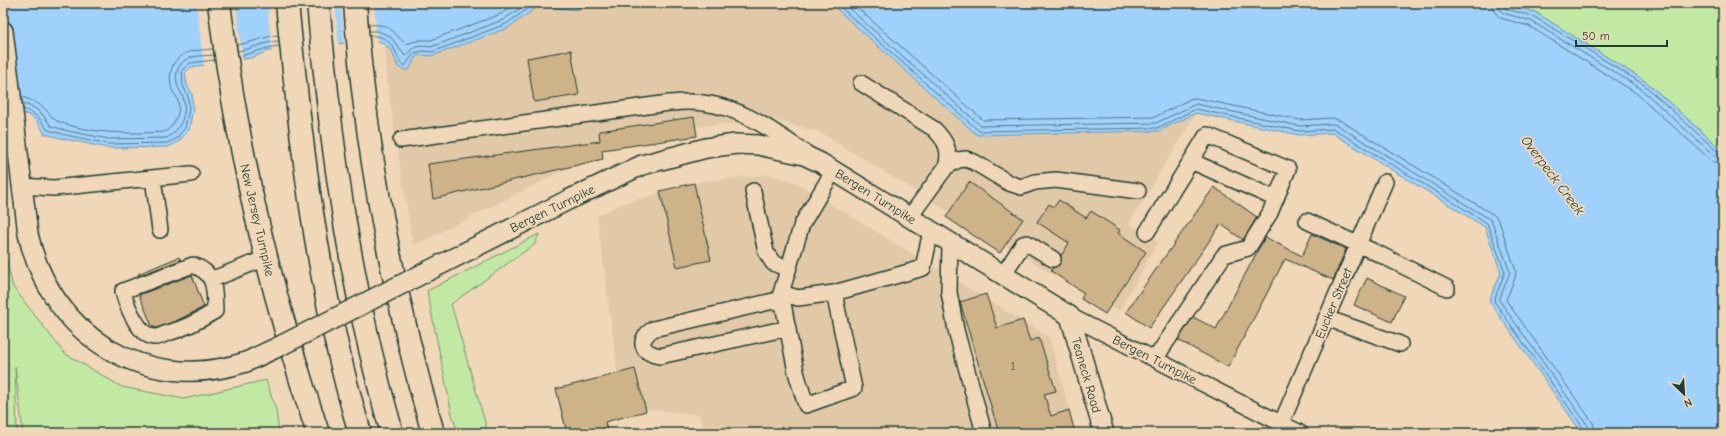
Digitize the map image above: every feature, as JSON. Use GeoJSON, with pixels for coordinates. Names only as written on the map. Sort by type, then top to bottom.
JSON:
{"type":"FeatureCollection","features":[{"type":"Feature","properties":{"kind":"highway","name":"New Jersey Turnpike"},"geometry":{"type":"LineString","coordinates":[[219,3],[228,74],[246,175],[266,258],[293,354],[318,433]]}},
{"type":"Feature","properties":{"kind":"highway"},"geometry":{"type":"LineString","coordinates":[[286,3],[304,160],[322,276],[344,377],[360,433]]}},
{"type":"Feature","properties":{"kind":"highway"},"geometry":{"type":"LineString","coordinates":[[318,3],[337,181],[351,261],[370,349],[392,433]]}},
{"type":"Feature","properties":{"kind":"highway"},"geometry":{"type":"LineString","coordinates":[[355,3],[372,161],[384,228],[407,337],[433,433]]}},
{"type":"Feature","properties":{"kind":"main road","name":"Bergen Turnpike"},"geometry":{"type":"LineString","coordinates":[[3,31],[28,234],[41,276],[58,304],[72,321],[88,334],[114,352],[134,361],[157,368],[202,371],[225,368],[246,362],[285,344],[568,200],[642,165],[706,148],[736,144],[758,145],[804,155],[829,168],[1070,316]]}},
{"type":"Feature","properties":{"kind":"main road","name":"Teaneck Road"},"geometry":{"type":"LineString","coordinates":[[1070,316],[1104,433]]}},
{"type":"Feature","properties":{"kind":"street"},"geometry":{"type":"LineString","coordinates":[[861,83],[934,129],[942,137],[948,148],[949,157],[946,167],[909,218]]}},
{"type":"Feature","properties":{"kind":"street"},"geometry":{"type":"LineString","coordinates":[[401,140],[669,103],[698,102],[724,107],[742,114],[766,127],[829,168],[802,224],[788,269],[782,296],[796,372],[806,405],[854,388],[834,293]]}},
{"type":"Feature","properties":{"kind":"street"},"geometry":{"type":"LineString","coordinates":[[1147,232],[1207,135],[1288,169],[1270,212],[1248,248],[1224,255],[1156,359]]}},
{"type":"Feature","properties":{"kind":"street"},"geometry":{"type":"LineString","coordinates":[[946,167],[958,160],[966,159],[974,162],[1009,183],[1021,187],[1034,182],[1056,180],[1138,191]]}},
{"type":"Feature","properties":{"kind":"street"},"geometry":{"type":"LineString","coordinates":[[1191,161],[1276,199]]}},
{"type":"Feature","properties":{"kind":"street"},"geometry":{"type":"LineString","coordinates":[[21,186],[54,188],[191,174]]}},
{"type":"Feature","properties":{"kind":"street"},"geometry":{"type":"LineString","coordinates":[[153,178],[160,230]]}},
{"type":"Feature","properties":{"kind":"street","name":"Eucker Street"},"geometry":{"type":"LineString","coordinates":[[1277,425],[1326,318],[1384,182]]}},
{"type":"Feature","properties":{"kind":"street"},"geometry":{"type":"LineString","coordinates":[[752,190],[766,252],[773,263],[788,269]]}},
{"type":"Feature","properties":{"kind":"street"},"geometry":{"type":"LineString","coordinates":[[1307,221],[1358,244],[1447,288]]}},
{"type":"Feature","properties":{"kind":"street"},"geometry":{"type":"LineString","coordinates":[[788,328],[660,356],[650,354],[645,349],[643,342],[645,334],[653,329],[782,296],[798,298],[834,293],[923,268],[931,231]]}},
{"type":"Feature","properties":{"kind":"street"},"geometry":{"type":"LineString","coordinates":[[950,243],[948,292],[956,330],[984,433]]}},
{"type":"Feature","properties":{"kind":"street"},"geometry":{"type":"LineString","coordinates":[[1003,275],[1023,244],[1027,243],[1053,259]]}},
{"type":"Feature","properties":{"kind":"street"},"geometry":{"type":"LineString","coordinates":[[213,279],[266,258]]}},
{"type":"Feature","properties":{"kind":"street"},"geometry":{"type":"LineString","coordinates":[[193,265],[203,269],[213,279],[215,311],[186,328],[155,337],[145,334],[133,317],[126,303],[123,291],[193,265]]}},
{"type":"Feature","properties":{"kind":"street","name":"Bergen Turnpike"},"geometry":{"type":"LineString","coordinates":[[1070,316],[1156,359],[1277,425],[1300,433]]}},
{"type":"Feature","properties":{"kind":"street"},"geometry":{"type":"LineString","coordinates":[[1326,318],[1400,344]]}},
{"type":"Feature","properties":{"kind":"shaded area"},"geometry":{"type":"Polygon","coordinates":[[[584,3],[830,3],[977,135],[1159,131],[1196,113],[1129,224],[1158,242],[1119,311],[1085,294],[819,132],[775,120],[692,127],[602,151],[413,246],[388,89],[385,43],[392,51],[398,67],[416,56],[432,56],[508,28],[539,6],[577,10],[584,3]]]}},
{"type":"Feature","properties":{"kind":"shaded area"},"geometry":{"type":"Polygon","coordinates":[[[769,175],[795,182],[1049,337],[1076,433],[704,433],[700,415],[622,406],[597,216],[621,204],[703,181],[769,175]]]}},
{"type":"Feature","properties":{"kind":"green space"},"geometry":{"type":"Polygon","coordinates":[[[1501,3],[1723,3],[1723,151],[1645,81],[1535,12],[1501,3]]]}},
{"type":"Feature","properties":{"kind":"green space"},"geometry":{"type":"Polygon","coordinates":[[[539,234],[535,244],[451,304],[488,433],[458,433],[452,414],[427,291],[539,234]]]}},
{"type":"Feature","properties":{"kind":"green space"},"geometry":{"type":"Polygon","coordinates":[[[3,246],[13,287],[64,353],[122,387],[184,399],[266,380],[276,410],[279,433],[23,433],[15,366],[17,433],[3,433],[3,246]]]}},
{"type":"Feature","properties":{"kind":"water"},"geometry":{"type":"Polygon","coordinates":[[[3,3],[584,3],[577,10],[539,6],[508,28],[432,56],[416,56],[409,70],[404,70],[398,67],[391,50],[376,40],[268,51],[251,58],[191,67],[185,73],[187,85],[192,94],[193,108],[189,130],[178,142],[168,147],[108,148],[45,134],[37,121],[29,115],[19,112],[3,3]]]}},
{"type":"Feature","properties":{"kind":"water","name":"Overpeck Creek"},"geometry":{"type":"Polygon","coordinates":[[[830,3],[1501,3],[1535,12],[1645,81],[1723,151],[1723,433],[1582,433],[1489,301],[1501,273],[1485,227],[1332,133],[1299,135],[1196,113],[1159,131],[977,135],[830,3]]]}},
{"type":"Feature","properties":{"kind":"pier"},"geometry":{"type":"Polygon","coordinates":[[[196,3],[236,3],[243,62],[204,67],[196,3]]]}},
{"type":"Feature","properties":{"kind":"pier"},"geometry":{"type":"Polygon","coordinates":[[[267,3],[335,3],[339,46],[272,53],[267,3]]]}},
{"type":"Feature","properties":{"kind":"pier"},"geometry":{"type":"Polygon","coordinates":[[[341,3],[374,3],[377,42],[344,45],[341,3]]]}},
{"type":"Feature","properties":{"kind":"building"},"geometry":{"type":"Polygon","coordinates":[[[571,50],[579,95],[534,102],[527,58],[571,50]]]}},
{"type":"Feature","properties":{"kind":"building"},"geometry":{"type":"Polygon","coordinates":[[[694,117],[697,136],[602,150],[603,159],[433,199],[428,164],[600,141],[599,131],[694,117]]]}},
{"type":"Feature","properties":{"kind":"building"},"geometry":{"type":"Polygon","coordinates":[[[969,182],[1023,219],[1000,253],[946,217],[969,182]]]}},
{"type":"Feature","properties":{"kind":"building"},"geometry":{"type":"Polygon","coordinates":[[[694,183],[711,260],[677,267],[660,191],[694,183]]]}},
{"type":"Feature","properties":{"kind":"building"},"geometry":{"type":"Polygon","coordinates":[[[1214,187],[1257,217],[1243,240],[1221,224],[1149,328],[1126,312],[1214,187]]]}},
{"type":"Feature","properties":{"kind":"building"},"geometry":{"type":"Polygon","coordinates":[[[1059,200],[1086,218],[1091,211],[1120,230],[1118,233],[1146,252],[1105,314],[1081,299],[1084,293],[1051,271],[1060,264],[1061,256],[1069,243],[1037,222],[1049,204],[1054,207],[1059,200]]]}},
{"type":"Feature","properties":{"kind":"building"},"geometry":{"type":"Polygon","coordinates":[[[1312,234],[1346,249],[1333,280],[1285,259],[1228,367],[1178,340],[1193,317],[1216,329],[1265,237],[1302,256],[1312,234]]]}},
{"type":"Feature","properties":{"kind":"building"},"geometry":{"type":"Polygon","coordinates":[[[179,257],[181,260],[138,276],[138,274],[179,257]]]}},
{"type":"Feature","properties":{"kind":"building"},"geometry":{"type":"Polygon","coordinates":[[[192,275],[204,307],[178,320],[156,328],[152,326],[139,295],[192,275]]]}},
{"type":"Feature","properties":{"kind":"building"},"geometry":{"type":"Polygon","coordinates":[[[1367,278],[1404,296],[1392,322],[1354,305],[1367,278]]]}},
{"type":"Feature","properties":{"kind":"building"},"geometry":{"type":"Polygon","coordinates":[[[986,294],[997,328],[1023,320],[1030,341],[1039,338],[1056,391],[1044,394],[1051,416],[1069,410],[1075,433],[999,433],[960,302],[986,294]]]}},
{"type":"Feature","properties":{"kind":"building"},"geometry":{"type":"Polygon","coordinates":[[[635,369],[646,411],[605,422],[608,433],[567,433],[556,389],[635,369]]]}}]}
